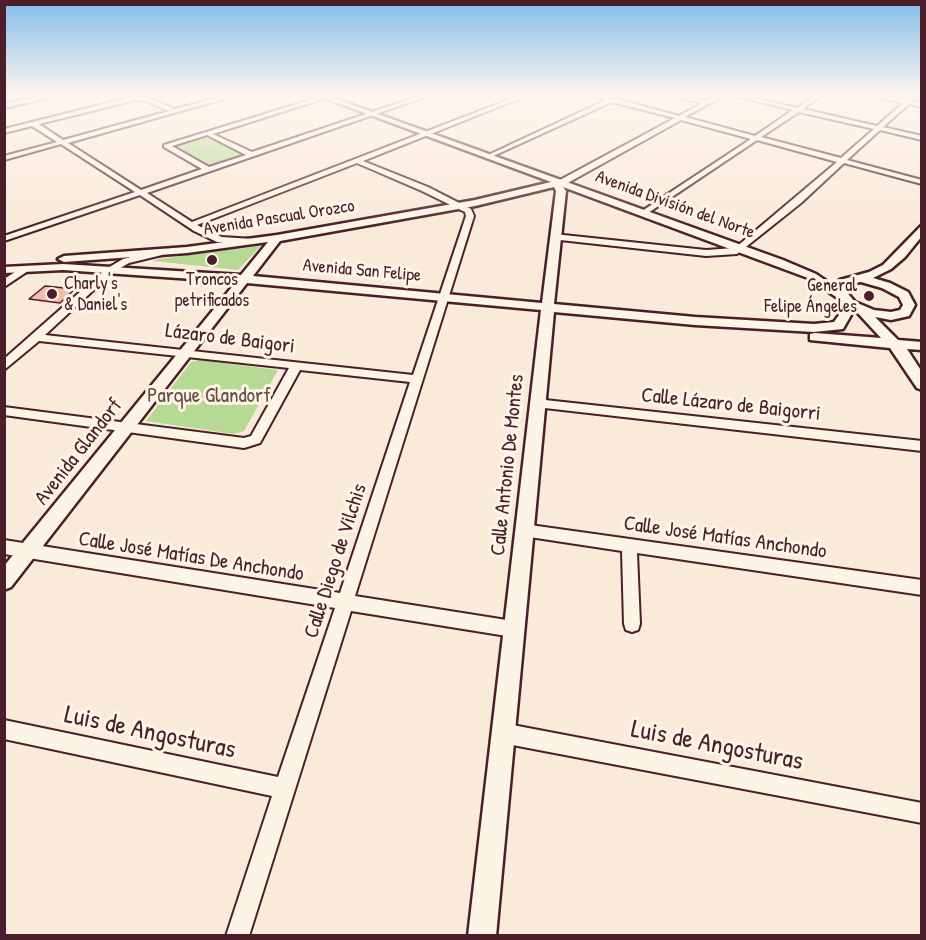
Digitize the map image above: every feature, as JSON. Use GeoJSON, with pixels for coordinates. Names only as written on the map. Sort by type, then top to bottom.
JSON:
{"type":"FeatureCollection","features":[{"type":"Feature","properties":{"kind":"main road","name":"Avenida División del Norte"},"geometry":{"type":"LineString","coordinates":[[443,140],[559,184],[779,262],[819,280],[861,310]]}},
{"type":"Feature","properties":{"kind":"main road","name":"Avenida Pascual Orozco"},"geometry":{"type":"LineString","coordinates":[[4,270],[26,269],[49,261],[187,250],[277,238],[458,206],[559,184]]}},
{"type":"Feature","properties":{"kind":"main road","name":"Calle Antonio De Montes"},"geometry":{"type":"LineString","coordinates":[[482,936],[536,403],[561,191],[559,184]]}},
{"type":"Feature","properties":{"kind":"main road"},"geometry":{"type":"LineString","coordinates":[[856,280],[879,273],[902,255],[921,228]]}},
{"type":"Feature","properties":{"kind":"main road","name":"Avenida Glandorf"},"geometry":{"type":"LineString","coordinates":[[4,581],[242,279],[277,238]]}},
{"type":"Feature","properties":{"kind":"main road"},"geometry":{"type":"LineString","coordinates":[[902,255],[895,278],[897,291],[915,308]]}},
{"type":"Feature","properties":{"kind":"main road","name":"Avenida División del Norte"},"geometry":{"type":"LineString","coordinates":[[779,262],[897,291]]}},
{"type":"Feature","properties":{"kind":"main road","name":"Avenida San Felipe"},"geometry":{"type":"LineString","coordinates":[[26,269],[63,267],[242,279],[695,321],[900,336],[921,346]]}},
{"type":"Feature","properties":{"kind":"main road","name":"Avenida San Felipe"},"geometry":{"type":"LineString","coordinates":[[695,321],[832,328],[843,319],[843,298],[840,286],[856,280]]}},
{"type":"Feature","properties":{"kind":"main road"},"geometry":{"type":"LineString","coordinates":[[900,336],[909,309],[915,308]]}},
{"type":"Feature","properties":{"kind":"main road"},"geometry":{"type":"LineString","coordinates":[[861,310],[900,336]]}},
{"type":"Feature","properties":{"kind":"main road"},"geometry":{"type":"LineString","coordinates":[[861,310],[881,315],[900,336],[921,385]]}},
{"type":"Feature","properties":{"kind":"street"},"geometry":{"type":"LineString","coordinates":[[59,140],[194,227],[220,240],[252,241]]}},
{"type":"Feature","properties":{"kind":"street"},"geometry":{"type":"LineString","coordinates":[[4,158],[70,140]]}},
{"type":"Feature","properties":{"kind":"street"},"geometry":{"type":"LineString","coordinates":[[187,140],[166,147],[209,170]]}},
{"type":"Feature","properties":{"kind":"street"},"geometry":{"type":"LineString","coordinates":[[221,140],[252,155]]}},
{"type":"Feature","properties":{"kind":"street"},"geometry":{"type":"LineString","coordinates":[[4,239],[296,140]]}},
{"type":"Feature","properties":{"kind":"street"},"geometry":{"type":"LineString","coordinates":[[194,227],[411,140]]}},
{"type":"Feature","properties":{"kind":"street"},"geometry":{"type":"LineString","coordinates":[[489,156],[524,140]]}},
{"type":"Feature","properties":{"kind":"street"},"geometry":{"type":"LineString","coordinates":[[559,184],[639,140]]}},
{"type":"Feature","properties":{"kind":"street"},"geometry":{"type":"LineString","coordinates":[[645,213],[753,140]]}},
{"type":"Feature","properties":{"kind":"street"},"geometry":{"type":"LineString","coordinates":[[763,140],[921,182]]}},
{"type":"Feature","properties":{"kind":"street"},"geometry":{"type":"LineString","coordinates":[[554,237],[712,253],[742,249],[865,140]]}},
{"type":"Feature","properties":{"kind":"street"},"geometry":{"type":"LineString","coordinates":[[358,161],[458,206]]}},
{"type":"Feature","properties":{"kind":"street","name":"Calle Diego de Vilchis"},"geometry":{"type":"LineString","coordinates":[[237,936],[470,216],[468,211],[458,206]]}},
{"type":"Feature","properties":{"kind":"street"},"geometry":{"type":"LineString","coordinates":[[187,250],[200,240],[194,227]]}},
{"type":"Feature","properties":{"kind":"street"},"geometry":{"type":"LineString","coordinates":[[4,366],[109,270],[132,258],[170,251]]}},
{"type":"Feature","properties":{"kind":"street"},"geometry":{"type":"LineString","coordinates":[[4,284],[26,269]]}},
{"type":"Feature","properties":{"kind":"street","name":"Lázaro de Baigori"},"geometry":{"type":"LineString","coordinates":[[37,337],[418,379]]}},
{"type":"Feature","properties":{"kind":"street"},"geometry":{"type":"LineString","coordinates":[[4,411],[250,442],[257,436],[296,366]]}},
{"type":"Feature","properties":{"kind":"street","name":"Calle Lázaro de Baigorri"},"geometry":{"type":"LineString","coordinates":[[536,403],[921,446]]}},
{"type":"Feature","properties":{"kind":"street","name":"Calle José Matías Anchondo"},"geometry":{"type":"LineString","coordinates":[[523,530],[921,588]]}},
{"type":"Feature","properties":{"kind":"street"},"geometry":{"type":"LineString","coordinates":[[629,546],[632,624]]}},
{"type":"Feature","properties":{"kind":"street","name":"Calle José Matías De Anchondo"},"geometry":{"type":"LineString","coordinates":[[4,548],[513,629]]}},
{"type":"Feature","properties":{"kind":"street","name":"Luis de Angosturas"},"geometry":{"type":"LineString","coordinates":[[4,729],[285,789]]}},
{"type":"Feature","properties":{"kind":"street","name":"Luis de Angosturas"},"geometry":{"type":"LineString","coordinates":[[502,733],[921,813]]}},
{"type":"Feature","properties":{"kind":"green space"},"geometry":{"type":"Polygon","coordinates":[[[194,140],[214,140],[245,155],[213,166],[176,146],[194,140]]]}},
{"type":"Feature","properties":{"kind":"green space"},"geometry":{"type":"Polygon","coordinates":[[[261,246],[238,270],[153,261],[158,259],[261,246]]]}},
{"type":"Feature","properties":{"kind":"green space","name":"Parque Glandorf"},"geometry":{"type":"Polygon","coordinates":[[[199,360],[278,370],[244,431],[234,434],[146,421],[191,362],[199,360]]]}},
{"type":"Feature","properties":{"kind":"building","name":"Charly's & Daniel's"},"geometry":{"type":"Polygon","coordinates":[[[45,286],[75,289],[60,303],[29,299],[45,286]]]}},
{"type":"Feature","properties":{"kind":"place","name":"Troncos petrificados"},"geometry":{"type":"Point","coordinates":[212,260]}},
{"type":"Feature","properties":{"kind":"place","name":"Charly's & Daniel's"},"geometry":{"type":"Point","coordinates":[52,294]}},
{"type":"Feature","properties":{"kind":"place","name":"General Felipe Ángeles"},"geometry":{"type":"Point","coordinates":[869,296]}}]}
